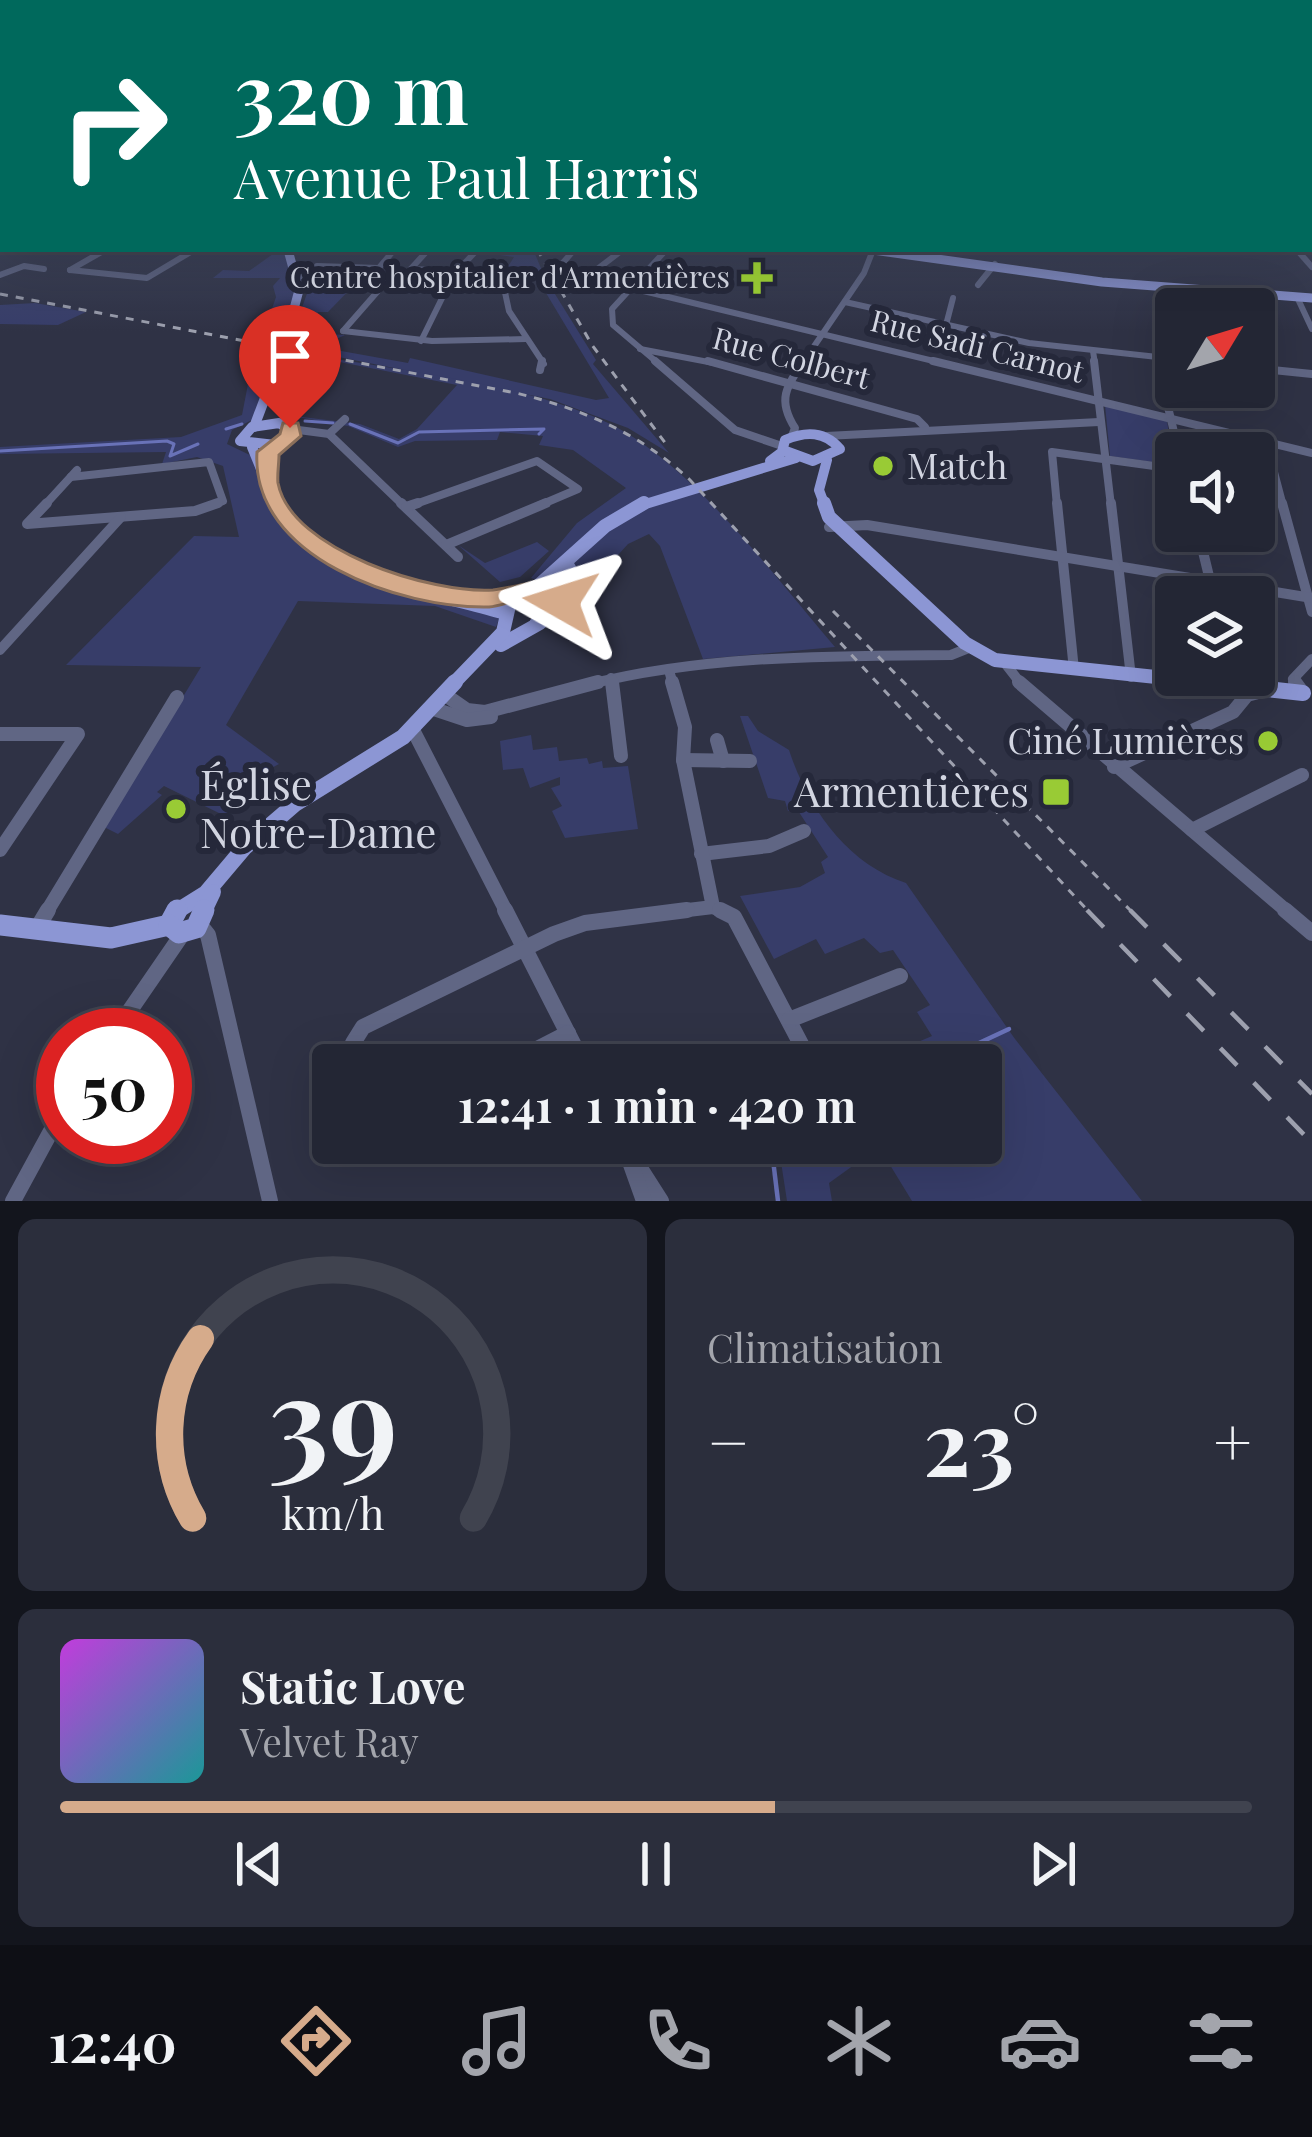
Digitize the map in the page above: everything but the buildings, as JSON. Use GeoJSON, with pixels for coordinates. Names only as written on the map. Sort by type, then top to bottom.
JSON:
{"type":"FeatureCollection","features":[{"type":"Feature","properties":{"kind":"main road"},"geometry":{"type":"LineString","coordinates":[[289,252],[299,290],[266,406],[254,427],[240,438],[265,468],[276,507],[313,545],[374,575],[541,623]]}},
{"type":"Feature","properties":{"kind":"main road"},"geometry":{"type":"LineString","coordinates":[[900,252],[951,256],[1094,281],[1182,288]]}},
{"type":"Feature","properties":{"kind":"main road"},"geometry":{"type":"LineString","coordinates":[[1275,295],[1312,298]]}},
{"type":"Feature","properties":{"kind":"main road"},"geometry":{"type":"LineString","coordinates":[[266,406],[284,438]]}},
{"type":"Feature","properties":{"kind":"main road"},"geometry":{"type":"LineString","coordinates":[[254,427],[274,423]]}},
{"type":"Feature","properties":{"kind":"main road"},"geometry":{"type":"LineString","coordinates":[[442,703],[503,632],[507,600],[548,582],[605,526],[645,502],[757,466],[826,460],[838,454],[839,446],[821,435],[786,442],[757,466]]}},
{"type":"Feature","properties":{"kind":"main road"},"geometry":{"type":"LineString","coordinates":[[252,447],[284,438]]}},
{"type":"Feature","properties":{"kind":"main road"},"geometry":{"type":"LineString","coordinates":[[265,468],[284,438]]}},
{"type":"Feature","properties":{"kind":"main road"},"geometry":{"type":"LineString","coordinates":[[786,442],[815,470],[815,507],[971,647],[1004,662],[1155,679]]}},
{"type":"Feature","properties":{"kind":"main road"},"geometry":{"type":"LineString","coordinates":[[826,460],[820,471],[821,501],[839,532]]}},
{"type":"Feature","properties":{"kind":"main road"},"geometry":{"type":"LineString","coordinates":[[0,925],[111,938],[189,919],[265,838],[414,732],[509,638],[556,616],[562,580],[578,553]]}},
{"type":"Feature","properties":{"kind":"main road"},"geometry":{"type":"LineString","coordinates":[[458,597],[525,591],[549,592],[560,601]]}},
{"type":"Feature","properties":{"kind":"main road"},"geometry":{"type":"LineString","coordinates":[[1275,690],[1308,693]]}},
{"type":"Feature","properties":{"kind":"street"},"geometry":{"type":"LineString","coordinates":[[101,252],[70,270],[147,278],[191,252]]}},
{"type":"Feature","properties":{"kind":"street"},"geometry":{"type":"LineString","coordinates":[[368,281],[392,252]]}},
{"type":"Feature","properties":{"kind":"street"},"geometry":{"type":"LineString","coordinates":[[397,284],[427,252]]}},
{"type":"Feature","properties":{"kind":"street"},"geometry":{"type":"LineString","coordinates":[[422,341],[447,284],[475,252]]}},
{"type":"Feature","properties":{"kind":"street","name":"Rue Sadi Carnot"},"geometry":{"type":"LineString","coordinates":[[572,252],[561,265],[585,277],[1224,432]]}},
{"type":"Feature","properties":{"kind":"street"},"geometry":{"type":"LineString","coordinates":[[585,277],[602,271],[620,252]]}},
{"type":"Feature","properties":{"kind":"street"},"geometry":{"type":"LineString","coordinates":[[664,252],[612,309],[613,324],[743,434],[786,442],[795,428],[782,400],[873,252]]}},
{"type":"Feature","properties":{"kind":"street"},"geometry":{"type":"LineString","coordinates":[[978,285],[979,277],[995,264]]}},
{"type":"Feature","properties":{"kind":"street"},"geometry":{"type":"LineString","coordinates":[[2,275],[24,266],[44,269]]}},
{"type":"Feature","properties":{"kind":"street"},"geometry":{"type":"LineString","coordinates":[[317,266],[378,268]]}},
{"type":"Feature","properties":{"kind":"street"},"geometry":{"type":"LineString","coordinates":[[411,269],[457,271]]}},
{"type":"Feature","properties":{"kind":"street"},"geometry":{"type":"LineString","coordinates":[[298,276],[397,284],[502,283],[510,296],[505,301],[509,311],[518,317],[544,365],[540,370]]}},
{"type":"Feature","properties":{"kind":"street"},"geometry":{"type":"LineString","coordinates":[[299,290],[325,281]]}},
{"type":"Feature","properties":{"kind":"street"},"geometry":{"type":"LineString","coordinates":[[385,283],[343,331],[422,341],[526,338]]}},
{"type":"Feature","properties":{"kind":"street"},"geometry":{"type":"LineString","coordinates":[[1297,297],[1312,329]]}},
{"type":"Feature","properties":{"kind":"street"},"geometry":{"type":"LineString","coordinates":[[946,325],[953,298]]}},
{"type":"Feature","properties":{"kind":"street"},"geometry":{"type":"LineString","coordinates":[[845,302],[1093,352],[1155,357]]}},
{"type":"Feature","properties":{"kind":"street","name":"Rue Colbert"},"geometry":{"type":"LineString","coordinates":[[640,349],[660,349],[792,384],[917,419],[925,427]]}},
{"type":"Feature","properties":{"kind":"street"},"geometry":{"type":"LineString","coordinates":[[1093,352],[1131,676]]}},
{"type":"Feature","properties":{"kind":"street"},"geometry":{"type":"LineString","coordinates":[[1275,370],[1312,374]]}},
{"type":"Feature","properties":{"kind":"street"},"geometry":{"type":"LineString","coordinates":[[792,384],[789,410],[798,424],[821,435],[1099,422]]}},
{"type":"Feature","properties":{"kind":"street"},"geometry":{"type":"LineString","coordinates":[[1168,408],[1173,432]]}},
{"type":"Feature","properties":{"kind":"street"},"geometry":{"type":"LineString","coordinates":[[284,438],[328,434],[345,419]]}},
{"type":"Feature","properties":{"kind":"street"},"geometry":{"type":"LineString","coordinates":[[839,446],[865,433]]}},
{"type":"Feature","properties":{"kind":"street"},"geometry":{"type":"LineString","coordinates":[[328,434],[458,557]]}},
{"type":"Feature","properties":{"kind":"street","name":"Rue Sadi Carnot"},"geometry":{"type":"LineString","coordinates":[[1275,444],[1312,453]]}},
{"type":"Feature","properties":{"kind":"street"},"geometry":{"type":"LineString","coordinates":[[1074,670],[1052,452],[1155,466]]}},
{"type":"Feature","properties":{"kind":"street"},"geometry":{"type":"LineString","coordinates":[[406,507],[533,462],[546,464],[578,489],[446,545]]}},
{"type":"Feature","properties":{"kind":"street"},"geometry":{"type":"LineString","coordinates":[[0,650],[121,517],[220,504],[214,465],[74,473],[27,524],[121,517]]}},
{"type":"Feature","properties":{"kind":"street"},"geometry":{"type":"LineString","coordinates":[[1275,476],[1312,612]]}},
{"type":"Feature","properties":{"kind":"street"},"geometry":{"type":"LineString","coordinates":[[839,532],[881,528],[1183,576]]}},
{"type":"Feature","properties":{"kind":"street"},"geometry":{"type":"LineString","coordinates":[[1275,591],[1310,597]]}},
{"type":"Feature","properties":{"kind":"street"},"geometry":{"type":"LineString","coordinates":[[442,703],[476,721],[611,678],[763,660],[947,656],[971,647]]}},
{"type":"Feature","properties":{"kind":"street"},"geometry":{"type":"LineString","coordinates":[[1308,693],[1293,679],[1312,659]]}},
{"type":"Feature","properties":{"kind":"street"},"geometry":{"type":"LineString","coordinates":[[1004,662],[1011,677],[1312,933]]}},
{"type":"Feature","properties":{"kind":"street"},"geometry":{"type":"LineString","coordinates":[[669,670],[685,732],[683,760],[713,907]]}},
{"type":"Feature","properties":{"kind":"street"},"geometry":{"type":"LineString","coordinates":[[611,678],[621,755]]}},
{"type":"Feature","properties":{"kind":"street"},"geometry":{"type":"LineString","coordinates":[[1114,766],[1231,713],[1236,696]]}},
{"type":"Feature","properties":{"kind":"street"},"geometry":{"type":"LineString","coordinates":[[35,932],[177,697]]}},
{"type":"Feature","properties":{"kind":"street"},"geometry":{"type":"LineString","coordinates":[[414,732],[573,1044]]}},
{"type":"Feature","properties":{"kind":"street"},"geometry":{"type":"LineString","coordinates":[[0,734],[78,734],[0,850]]}},
{"type":"Feature","properties":{"kind":"street"},"geometry":{"type":"LineString","coordinates":[[717,740],[722,761]]}},
{"type":"Feature","properties":{"kind":"street"},"geometry":{"type":"LineString","coordinates":[[683,760],[750,760]]}},
{"type":"Feature","properties":{"kind":"street"},"geometry":{"type":"LineString","coordinates":[[1192,830],[1302,775]]}},
{"type":"Feature","properties":{"kind":"street"},"geometry":{"type":"LineString","coordinates":[[700,854],[769,846],[804,831]]}},
{"type":"Feature","properties":{"kind":"street"},"geometry":{"type":"LineString","coordinates":[[352,1044],[363,1027],[581,923],[713,907],[734,917],[801,1044]]}},
{"type":"Feature","properties":{"kind":"street"},"geometry":{"type":"LineString","coordinates":[[131,1008],[189,919],[208,935],[270,1201]]}},
{"type":"Feature","properties":{"kind":"street"},"geometry":{"type":"LineString","coordinates":[[789,1020],[900,976]]}},
{"type":"Feature","properties":{"kind":"street"},"geometry":{"type":"LineString","coordinates":[[548,1044],[568,1034]]}},
{"type":"Feature","properties":{"kind":"street"},"geometry":{"type":"LineString","coordinates":[[13,1201],[36,1159]]}},
{"type":"Feature","properties":{"kind":"street"},"geometry":{"type":"LineString","coordinates":[[631,1164],[644,1201]]}},
{"type":"Feature","properties":{"kind":"street"},"geometry":{"type":"LineString","coordinates":[[637,1164],[661,1201]]}},
{"type":"Feature","properties":{"kind":"shaded area"},"geometry":{"type":"Polygon","coordinates":[[[276,252],[288,258],[294,281],[280,342],[242,337],[265,329],[276,297],[273,286],[280,278],[213,278],[223,270],[249,271],[276,252]]]}},
{"type":"Feature","properties":{"kind":"shaded area"},"geometry":{"type":"Polygon","coordinates":[[[534,252],[596,360],[593,364],[669,453],[628,428],[550,399],[288,347],[310,285],[357,282],[328,312],[318,312],[314,333],[345,335],[319,347],[408,363],[410,358],[596,400],[609,398],[537,278],[502,276],[514,257],[500,255],[534,252]]]}},
{"type":"Feature","properties":{"kind":"shaded area"},"geometry":{"type":"Polygon","coordinates":[[[35,303],[86,312],[58,325],[0,324],[0,305],[35,303]]]}},
{"type":"Feature","properties":{"kind":"shaded area"},"geometry":{"type":"Polygon","coordinates":[[[241,343],[276,350],[254,419],[232,430],[227,444],[254,457],[257,466],[272,464],[280,496],[300,524],[329,548],[403,580],[479,593],[510,591],[496,627],[435,606],[298,601],[226,725],[279,764],[222,795],[230,808],[225,816],[164,786],[157,792],[162,795],[118,834],[104,827],[201,667],[66,665],[194,536],[239,537],[223,466],[197,457],[162,464],[166,452],[0,454],[0,447],[181,437],[242,415],[255,348],[241,343]]]}},
{"type":"Feature","properties":{"kind":"shaded area"},"geometry":{"type":"Polygon","coordinates":[[[288,351],[514,391],[599,419],[633,437],[714,507],[835,647],[703,659],[660,546],[649,534],[628,544],[569,609],[564,592],[531,578],[577,523],[626,488],[573,450],[539,445],[543,436],[500,432],[497,440],[415,441],[398,447],[348,426],[286,415],[360,424],[399,439],[417,429],[457,385],[309,356],[294,387],[285,388],[278,411],[272,410],[288,351]]]}},
{"type":"Feature","properties":{"kind":"shaded area"},"geometry":{"type":"Polygon","coordinates":[[[1105,405],[1167,421],[1169,432],[1155,432],[1155,462],[1110,456],[1105,405]]]}},
{"type":"Feature","properties":{"kind":"shaded area"},"geometry":{"type":"Polygon","coordinates":[[[537,542],[549,551],[520,577],[500,582],[458,545],[485,563],[537,542]]]}},
{"type":"Feature","properties":{"kind":"shaded area"},"geometry":{"type":"Polygon","coordinates":[[[740,716],[748,716],[758,731],[789,750],[819,813],[848,848],[906,883],[1015,1039],[1142,1201],[912,1201],[889,1164],[1002,1164],[1002,1044],[913,1044],[932,1036],[917,1012],[930,1005],[893,950],[880,953],[864,938],[825,954],[816,939],[774,959],[740,896],[800,887],[825,873],[821,862],[828,857],[797,809],[788,811],[785,801],[768,798],[740,716]]]}},
{"type":"Feature","properties":{"kind":"shaded area"},"geometry":{"type":"Polygon","coordinates":[[[531,735],[533,750],[557,747],[559,761],[587,758],[589,764],[602,761],[603,768],[628,766],[638,829],[565,838],[552,811],[562,806],[551,788],[560,785],[560,777],[530,788],[523,768],[503,770],[500,741],[531,735]]]}},
{"type":"Feature","properties":{"kind":"shaded area"},"geometry":{"type":"Polygon","coordinates":[[[781,1164],[855,1164],[829,1183],[832,1201],[787,1201],[781,1164]]]}},
{"type":"Feature","properties":{"kind":"waterway"},"geometry":{"type":"LineString","coordinates":[[305,421],[333,423]]}},
{"type":"Feature","properties":{"kind":"waterway"},"geometry":{"type":"LineString","coordinates":[[226,429],[242,424]]}},
{"type":"Feature","properties":{"kind":"waterway"},"geometry":{"type":"LineString","coordinates":[[350,424],[398,443],[419,432],[544,429],[539,434]]}},
{"type":"Feature","properties":{"kind":"waterway"},"geometry":{"type":"LineString","coordinates":[[0,451],[167,441],[174,444],[170,456],[198,444]]}},
{"type":"Feature","properties":{"kind":"waterway"},"geometry":{"type":"LineString","coordinates":[[977,1044],[1009,1029]]}},
{"type":"Feature","properties":{"kind":"waterway"},"geometry":{"type":"LineString","coordinates":[[774,1164],[778,1201]]}},
{"type":"Feature","properties":{"kind":"railway"},"geometry":{"type":"LineString","coordinates":[[539,252],[592,345],[669,448]]}},
{"type":"Feature","properties":{"kind":"railway"},"geometry":{"type":"LineString","coordinates":[[0,294],[516,393],[587,415],[630,436],[690,480],[1090,913]]}},
{"type":"Feature","properties":{"kind":"railway"},"geometry":{"type":"LineString","coordinates":[[833,611],[1133,913]]}},
{"type":"Feature","properties":{"kind":"railway"},"geometry":{"type":"LineString","coordinates":[[1087,910],[1312,1143]]}},
{"type":"Feature","properties":{"kind":"railway"},"geometry":{"type":"LineString","coordinates":[[1130,910],[1312,1094]]}},
{"type":"Feature","properties":{"kind":"place","name":"Centre hospitalier d'Armentières"},"geometry":{"type":"Point","coordinates":[757,278]}},
{"type":"Feature","properties":{"kind":"place","name":"Match"},"geometry":{"type":"Point","coordinates":[883,466]}},
{"type":"Feature","properties":{"kind":"place","name":"Ciné Lumières"},"geometry":{"type":"Point","coordinates":[1268,741]}},
{"type":"Feature","properties":{"kind":"place","name":"Armentières"},"geometry":{"type":"Point","coordinates":[1056,792]}},
{"type":"Feature","properties":{"kind":"place","name":"Église Notre-Dame"},"geometry":{"type":"Point","coordinates":[176,809]}},
{"type":"Feature","properties":{"kind":"route"},"geometry":{"type":"LineString","coordinates":[[290,428],[290,436],[268,452],[267,484],[286,520],[324,552],[374,575],[439,593],[490,598],[539,590],[561,602]]}}]}
